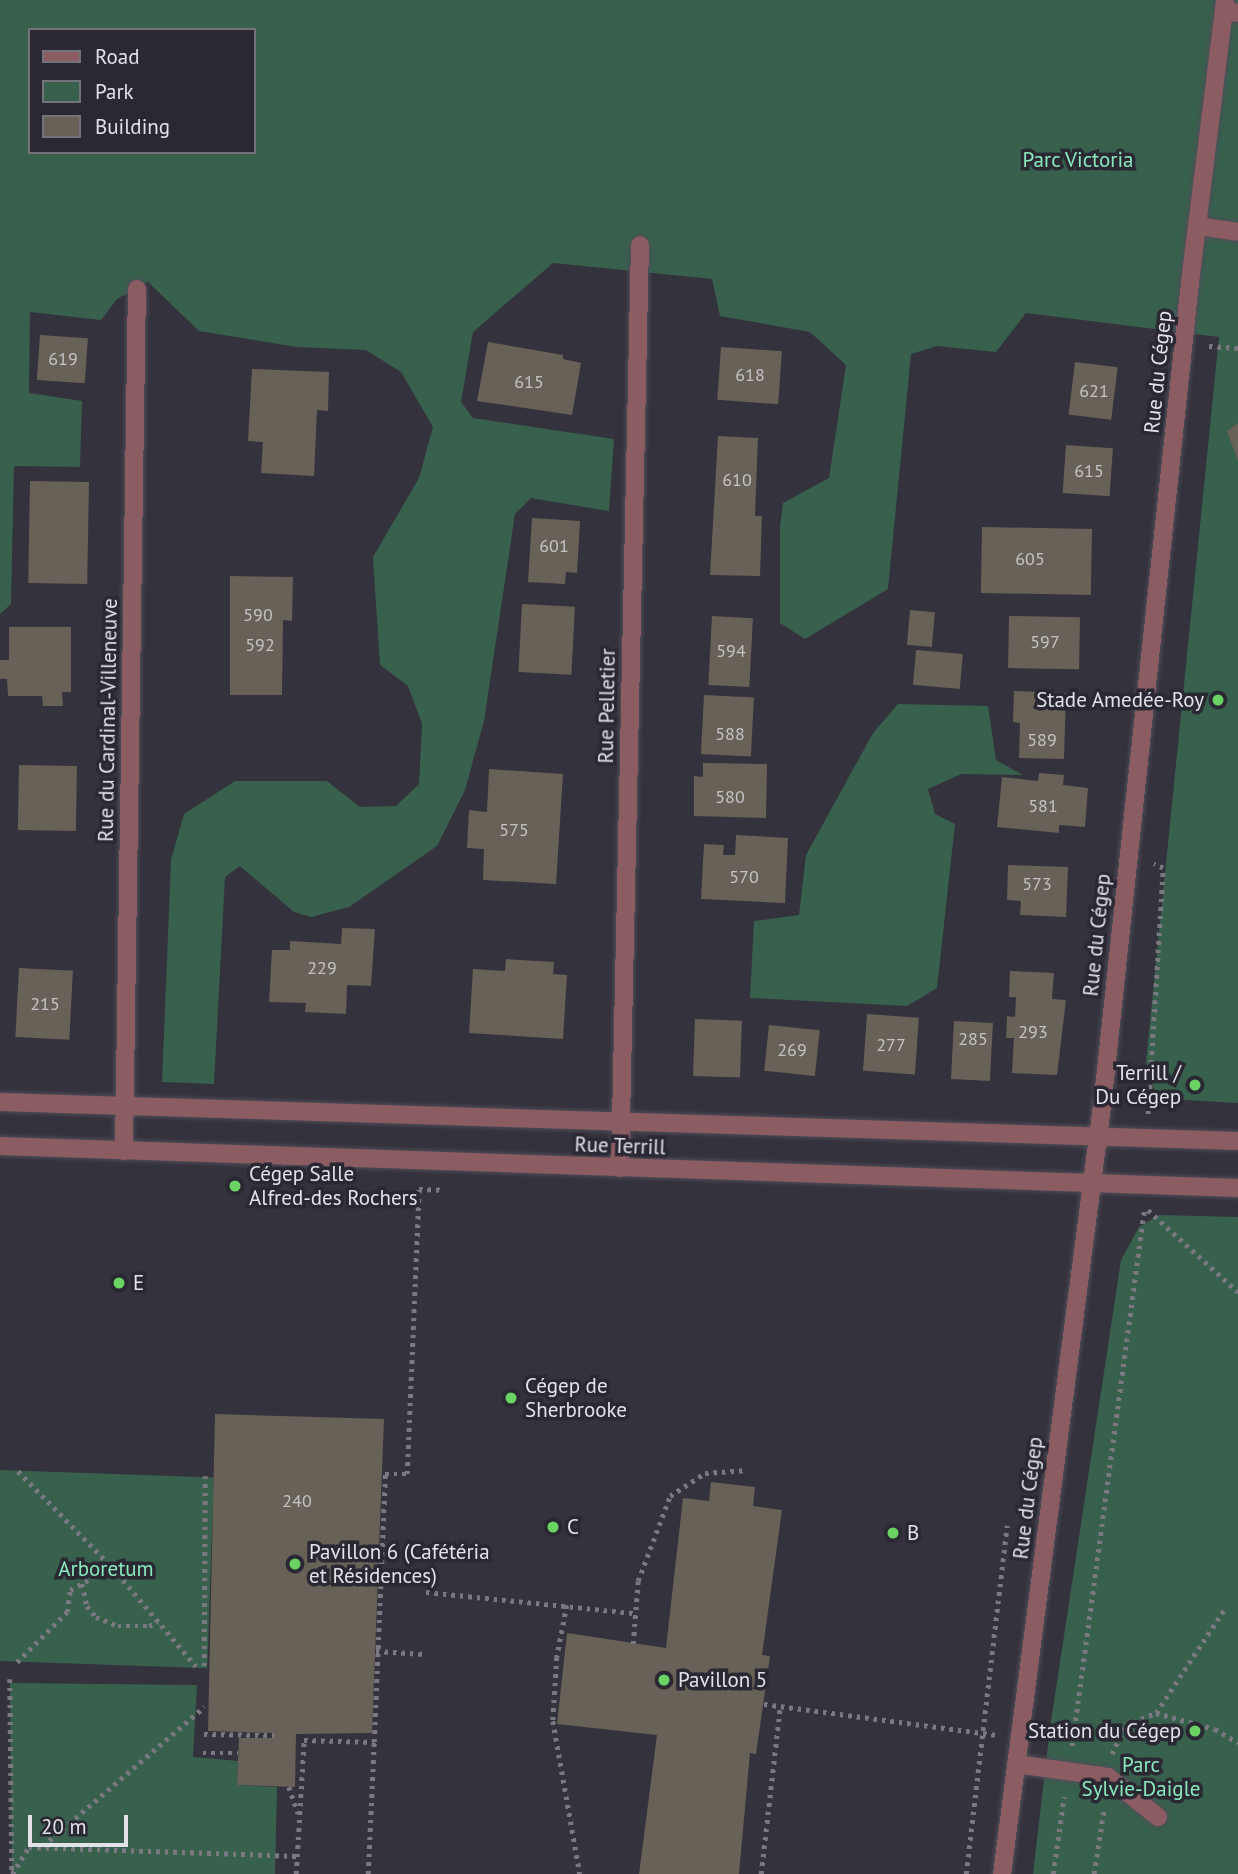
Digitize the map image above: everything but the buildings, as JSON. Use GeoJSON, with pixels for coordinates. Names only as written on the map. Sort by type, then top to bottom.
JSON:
{"type":"FeatureCollection","features":[{"type":"Feature","properties":{"kind":"street","name":"Rue du Cégep"},"geometry":{"type":"LineString","coordinates":[[1002,1874],[1098,1138],[1197,226],[1229,8]]}},
{"type":"Feature","properties":{"kind":"street"},"geometry":{"type":"LineString","coordinates":[[1197,226],[1238,232]]}},
{"type":"Feature","properties":{"kind":"street","name":"Rue Pelletier"},"geometry":{"type":"LineString","coordinates":[[620,1168],[640,245]]}},
{"type":"Feature","properties":{"kind":"street","name":"Rue du Cardinal-Villeneuve"},"geometry":{"type":"LineString","coordinates":[[124,1151],[127,1106],[136,289]]}},
{"type":"Feature","properties":{"kind":"street","name":"Rue Terrill"},"geometry":{"type":"LineString","coordinates":[[0,1102],[1238,1141]]}},
{"type":"Feature","properties":{"kind":"street","name":"Rue Terrill"},"geometry":{"type":"LineString","coordinates":[[0,1146],[1092,1186],[1238,1188]]}},
{"type":"Feature","properties":{"kind":"street"},"geometry":{"type":"LineString","coordinates":[[1016,1764],[1108,1777],[1158,1817]]}},
{"type":"Feature","properties":{"kind":"path"},"geometry":{"type":"LineString","coordinates":[[1128,852],[1163,868],[1147,1139]]}},
{"type":"Feature","properties":{"kind":"path"},"geometry":{"type":"LineString","coordinates":[[368,1874],[385,1474],[407,1474],[419,1189],[442,1190]]}},
{"type":"Feature","properties":{"kind":"path"},"geometry":{"type":"LineString","coordinates":[[1089,1630],[1144,1207],[1238,1292]]}},
{"type":"Feature","properties":{"kind":"path"},"geometry":{"type":"LineString","coordinates":[[18,1471],[112,1567],[196,1667]]}},
{"type":"Feature","properties":{"kind":"path"},"geometry":{"type":"LineString","coordinates":[[634,1644],[634,1613],[649,1545],[670,1496],[705,1473],[744,1471]]}},
{"type":"Feature","properties":{"kind":"path"},"geometry":{"type":"LineString","coordinates":[[204,1666],[205,1476]]}},
{"type":"Feature","properties":{"kind":"path"},"geometry":{"type":"LineString","coordinates":[[966,1874],[1007,1525]]}},
{"type":"Feature","properties":{"kind":"path"},"geometry":{"type":"LineString","coordinates":[[17,1662],[66,1612],[70,1590],[112,1567]]}},
{"type":"Feature","properties":{"kind":"path"},"geometry":{"type":"LineString","coordinates":[[81,1584],[87,1606],[96,1617],[118,1626],[149,1626],[159,1622]]}},
{"type":"Feature","properties":{"kind":"path"},"geometry":{"type":"LineString","coordinates":[[426,1592],[634,1613]]}},
{"type":"Feature","properties":{"kind":"path"},"geometry":{"type":"LineString","coordinates":[[567,1605],[557,1657],[552,1721],[580,1874]]}},
{"type":"Feature","properties":{"kind":"path"},"geometry":{"type":"LineString","coordinates":[[1094,1874],[1112,1754],[1125,1725],[1156,1713],[1224,1610]]}},
{"type":"Feature","properties":{"kind":"path"},"geometry":{"type":"LineString","coordinates":[[376,1651],[424,1654]]}},
{"type":"Feature","properties":{"kind":"path"},"geometry":{"type":"LineString","coordinates":[[10,1679],[12,1874]]}},
{"type":"Feature","properties":{"kind":"path"},"geometry":{"type":"LineString","coordinates":[[764,1704],[1020,1738]]}},
{"type":"Feature","properties":{"kind":"path"},"geometry":{"type":"LineString","coordinates":[[42,1847],[204,1707]]}},
{"type":"Feature","properties":{"kind":"path"},"geometry":{"type":"LineString","coordinates":[[761,1874],[779,1708]]}},
{"type":"Feature","properties":{"kind":"path"},"geometry":{"type":"LineString","coordinates":[[1156,1713],[1215,1729],[1238,1743]]}},
{"type":"Feature","properties":{"kind":"path"},"geometry":{"type":"LineString","coordinates":[[204,1734],[274,1735]]}},
{"type":"Feature","properties":{"kind":"path"},"geometry":{"type":"LineString","coordinates":[[296,1874],[304,1741],[374,1742]]}},
{"type":"Feature","properties":{"kind":"path"},"geometry":{"type":"LineString","coordinates":[[203,1753],[238,1753]]}},
{"type":"Feature","properties":{"kind":"path"},"geometry":{"type":"LineString","coordinates":[[289,1787],[299,1815]]}},
{"type":"Feature","properties":{"kind":"path"},"geometry":{"type":"LineString","coordinates":[[12,1874],[29,1847],[296,1856]]}},
{"type":"Feature","properties":{"kind":"green space","name":"Parc Victoria"},"geometry":{"type":"Polygon","coordinates":[[[0,0],[1238,0],[1238,1103],[1167,1099],[1155,1092],[1146,1062],[1219,337],[1026,313],[996,352],[937,346],[911,354],[888,589],[805,639],[780,623],[780,527],[783,503],[829,478],[846,365],[810,332],[720,316],[712,279],[553,263],[473,332],[461,402],[473,418],[614,439],[609,511],[531,498],[515,514],[484,721],[465,790],[437,846],[349,907],[311,917],[294,912],[240,866],[225,877],[214,1084],[162,1082],[171,860],[184,814],[235,781],[327,781],[360,807],[396,806],[419,784],[422,724],[408,686],[380,665],[373,557],[419,478],[433,427],[401,372],[366,350],[297,347],[199,331],[148,282],[117,299],[101,320],[30,312],[29,393],[82,401],[80,467],[14,466],[11,604],[0,614],[0,0]]]}},
{"type":"Feature","properties":{"kind":"green space"},"geometry":{"type":"Polygon","coordinates":[[[898,704],[988,706],[996,760],[1023,775],[961,774],[928,789],[935,814],[955,824],[937,988],[907,1006],[750,998],[754,921],[799,915],[806,855],[873,733],[898,704]]]}},
{"type":"Feature","properties":{"kind":"green space","name":"Parc Sylvie-Daigle"},"geometry":{"type":"Polygon","coordinates":[[[1159,1215],[1238,1217],[1238,1874],[1033,1874],[1050,1728],[1121,1260],[1139,1227],[1159,1215]]]}},
{"type":"Feature","properties":{"kind":"green space","name":"Arboretum"},"geometry":{"type":"Polygon","coordinates":[[[0,1470],[214,1477],[207,1668],[0,1661],[0,1470]]]}},
{"type":"Feature","properties":{"kind":"green space"},"geometry":{"type":"Polygon","coordinates":[[[10,1683],[197,1685],[193,1757],[238,1761],[237,1785],[277,1787],[275,1874],[12,1874],[10,1683]]]}},
{"type":"Feature","properties":{"kind":"place","name":"Stade Amedée-Roy"},"geometry":{"type":"Point","coordinates":[1218,700]}},
{"type":"Feature","properties":{"kind":"place","name":"Terrill / Du Cégep"},"geometry":{"type":"Point","coordinates":[1195,1085]}},
{"type":"Feature","properties":{"kind":"place","name":"Cégep Salle Alfred-des Rochers"},"geometry":{"type":"Point","coordinates":[235,1186]}},
{"type":"Feature","properties":{"kind":"place","name":"E"},"geometry":{"type":"Point","coordinates":[119,1283]}},
{"type":"Feature","properties":{"kind":"place","name":"Cégep de Sherbrooke"},"geometry":{"type":"Point","coordinates":[511,1398]}},
{"type":"Feature","properties":{"kind":"place","name":"C"},"geometry":{"type":"Point","coordinates":[553,1527]}},
{"type":"Feature","properties":{"kind":"place","name":"B"},"geometry":{"type":"Point","coordinates":[893,1533]}},
{"type":"Feature","properties":{"kind":"place","name":"Pavillon 6 (Cafétéria et Résidences)"},"geometry":{"type":"Point","coordinates":[295,1564]}},
{"type":"Feature","properties":{"kind":"place","name":"Pavillon 5"},"geometry":{"type":"Point","coordinates":[664,1680]}},
{"type":"Feature","properties":{"kind":"place","name":"Station du Cégep"},"geometry":{"type":"Point","coordinates":[1195,1731]}}]}
